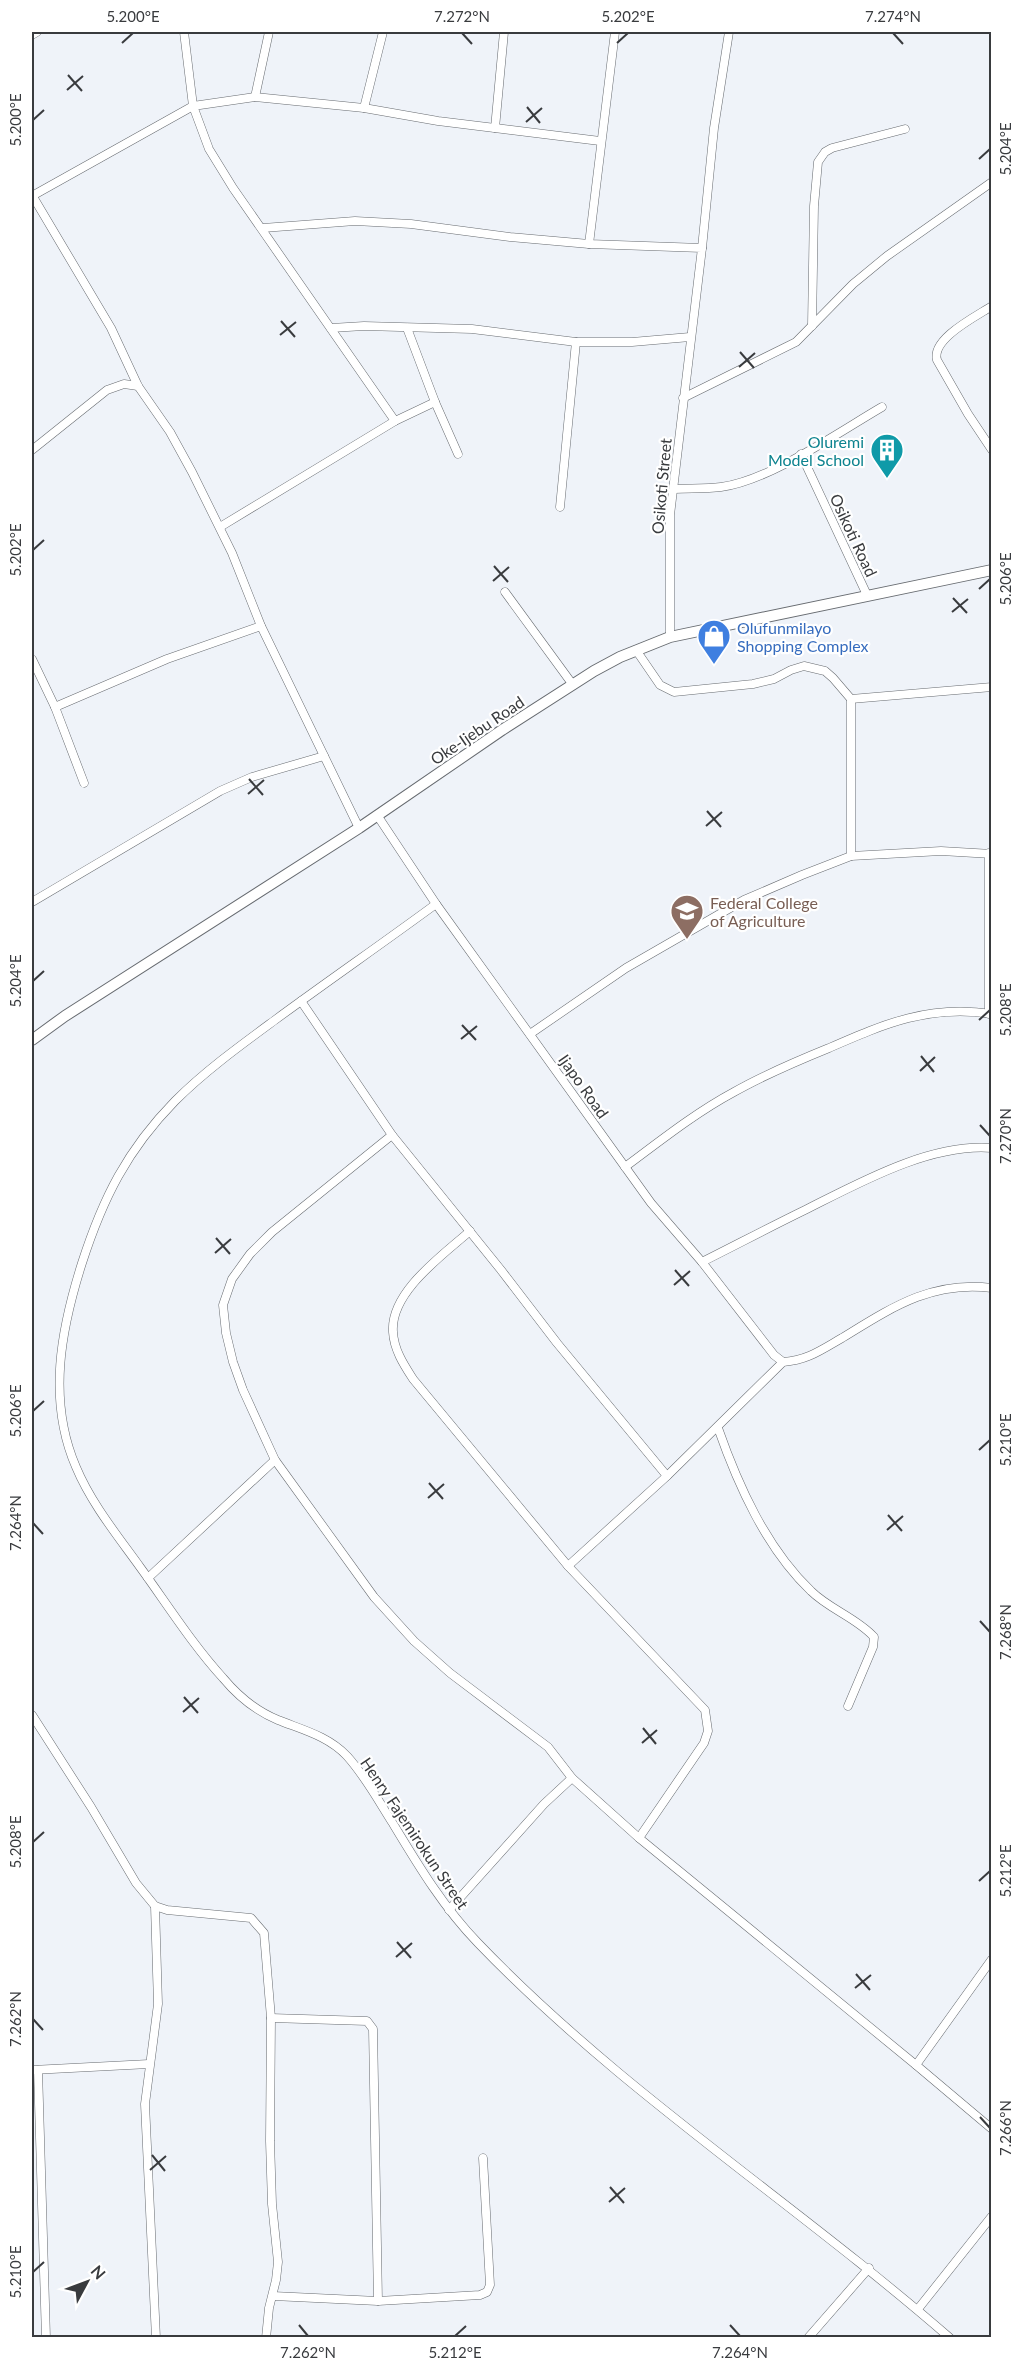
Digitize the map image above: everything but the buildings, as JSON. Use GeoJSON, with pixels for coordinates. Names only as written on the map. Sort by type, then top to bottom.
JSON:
{"type":"FeatureCollection","features":[{"type":"Feature","properties":{"kind":"main road","name":"Oke-Ijebu Road"},"geometry":{"type":"LineString","coordinates":[[32,1040],[65,1016],[359,828],[611,662],[670,638],[992,570]]}},
{"type":"Feature","properties":{"kind":"street"},"geometry":{"type":"LineString","coordinates":[[32,35],[37,32]]}},
{"type":"Feature","properties":{"kind":"street"},"geometry":{"type":"LineString","coordinates":[[184,32],[193,106],[209,149],[395,422]]}},
{"type":"Feature","properties":{"kind":"street"},"geometry":{"type":"LineString","coordinates":[[255,97],[269,32]]}},
{"type":"Feature","properties":{"kind":"street"},"geometry":{"type":"LineString","coordinates":[[364,108],[383,32]]}},
{"type":"Feature","properties":{"kind":"street"},"geometry":{"type":"LineString","coordinates":[[495,128],[504,32]]}},
{"type":"Feature","properties":{"kind":"street"},"geometry":{"type":"LineString","coordinates":[[589,244],[615,32]]}},
{"type":"Feature","properties":{"kind":"street","name":"Osikoti Street"},"geometry":{"type":"LineString","coordinates":[[670,638],[669,533],[714,128],[729,32]]}},
{"type":"Feature","properties":{"kind":"street"},"geometry":{"type":"LineString","coordinates":[[359,828],[261,626],[220,526],[170,432],[138,386],[111,328],[32,196],[193,106],[255,97],[364,108],[438,121],[600,141]]}},
{"type":"Feature","properties":{"kind":"street"},"geometry":{"type":"LineString","coordinates":[[812,326],[814,206],[818,162],[825,152],[832,148],[905,129]]}},
{"type":"Feature","properties":{"kind":"street"},"geometry":{"type":"LineString","coordinates":[[683,398],[796,342],[853,284],[887,256],[992,183]]}},
{"type":"Feature","properties":{"kind":"street"},"geometry":{"type":"LineString","coordinates":[[263,228],[355,221],[411,224],[510,237],[589,244],[702,248]]}},
{"type":"Feature","properties":{"kind":"street"},"geometry":{"type":"LineString","coordinates":[[992,306],[946,338],[938,345],[935,353],[968,414],[992,450]]}},
{"type":"Feature","properties":{"kind":"street"},"geometry":{"type":"LineString","coordinates":[[331,328],[364,326],[472,329],[576,342],[633,342],[690,337]]}},
{"type":"Feature","properties":{"kind":"street"},"geometry":{"type":"LineString","coordinates":[[407,328],[435,402],[458,454]]}},
{"type":"Feature","properties":{"kind":"street"},"geometry":{"type":"LineString","coordinates":[[560,507],[576,342]]}},
{"type":"Feature","properties":{"kind":"street"},"geometry":{"type":"LineString","coordinates":[[32,450],[107,390],[124,384],[138,386]]}},
{"type":"Feature","properties":{"kind":"street"},"geometry":{"type":"LineString","coordinates":[[220,526],[395,422],[435,402]]}},
{"type":"Feature","properties":{"kind":"street"},"geometry":{"type":"LineString","coordinates":[[674,489],[721,487],[761,475],[882,407]]}},
{"type":"Feature","properties":{"kind":"street","name":"Osikoti Road"},"geometry":{"type":"LineString","coordinates":[[801,454],[867,595]]}},
{"type":"Feature","properties":{"kind":"street"},"geometry":{"type":"LineString","coordinates":[[505,592],[573,685]]}},
{"type":"Feature","properties":{"kind":"street"},"geometry":{"type":"LineString","coordinates":[[55,707],[167,658],[261,626]]}},
{"type":"Feature","properties":{"kind":"street"},"geometry":{"type":"LineString","coordinates":[[636,650],[660,685],[674,692],[753,684],[774,679],[797,667],[804,666],[825,671],[851,699],[851,856]]}},
{"type":"Feature","properties":{"kind":"street"},"geometry":{"type":"LineString","coordinates":[[32,659],[55,707],[84,783]]}},
{"type":"Feature","properties":{"kind":"street"},"geometry":{"type":"LineString","coordinates":[[851,699],[992,687]]}},
{"type":"Feature","properties":{"kind":"street"},"geometry":{"type":"LineString","coordinates":[[32,902],[220,791],[252,777],[324,756]]}},
{"type":"Feature","properties":{"kind":"street","name":"Ijapo Road"},"geometry":{"type":"LineString","coordinates":[[377,815],[436,904],[651,1203],[702,1262],[774,1355],[783,1362]]}},
{"type":"Feature","properties":{"kind":"street"},"geometry":{"type":"LineString","coordinates":[[530,1034],[626,968],[744,900],[851,856],[941,851],[990,854],[990,1014],[966,1010],[922,1014],[876,1027],[734,1092],[696,1115],[625,1167]]}},
{"type":"Feature","properties":{"kind":"street","name":"Henry Fajemirokun Street"},"geometry":{"type":"LineString","coordinates":[[436,904],[230,1053],[178,1098],[129,1155],[108,1192],[72,1294],[62,1344],[58,1379],[65,1435],[76,1467],[93,1499],[178,1622],[233,1690],[253,1707],[330,1742],[345,1754],[364,1778],[448,1910],[538,2004],[720,2153],[869,2268],[950,2337]]}},
{"type":"Feature","properties":{"kind":"street"},"geometry":{"type":"LineString","coordinates":[[301,1001],[392,1135],[557,1343],[667,1476]]}},
{"type":"Feature","properties":{"kind":"street"},"geometry":{"type":"LineString","coordinates":[[392,1135],[272,1232],[250,1254],[232,1279],[223,1305],[226,1333],[243,1390],[275,1460],[374,1597],[414,1641],[450,1672],[548,1747],[572,1778],[639,1838],[992,2129]]}},
{"type":"Feature","properties":{"kind":"street"},"geometry":{"type":"LineString","coordinates":[[702,1262],[873,1176],[941,1153],[980,1147],[992,1148]]}},
{"type":"Feature","properties":{"kind":"street"},"geometry":{"type":"LineString","coordinates":[[470,1231],[424,1271],[404,1295],[395,1314],[393,1332],[400,1358],[420,1388],[568,1566],[705,1710],[708,1731],[704,1743],[639,1838]]}},
{"type":"Feature","properties":{"kind":"street"},"geometry":{"type":"LineString","coordinates":[[568,1566],[718,1428],[783,1362],[806,1359],[878,1316],[925,1294],[951,1286],[992,1288]]}},
{"type":"Feature","properties":{"kind":"street"},"geometry":{"type":"LineString","coordinates":[[718,1428],[736,1480],[768,1537],[795,1574],[812,1593],[874,1637],[873,1647],[848,1706]]}},
{"type":"Feature","properties":{"kind":"street"},"geometry":{"type":"LineString","coordinates":[[148,1578],[275,1460]]}},
{"type":"Feature","properties":{"kind":"street"},"geometry":{"type":"LineString","coordinates":[[32,1715],[136,1883],[155,1906],[167,1910],[250,1918],[264,1933],[271,2018],[272,2204],[278,2262],[266,2337]]}},
{"type":"Feature","properties":{"kind":"street"},"geometry":{"type":"LineString","coordinates":[[448,1910],[544,1804],[572,1778]]}},
{"type":"Feature","properties":{"kind":"street"},"geometry":{"type":"LineString","coordinates":[[155,1906],[158,2004],[155,2042],[149,2064],[145,2103],[156,2337]]}},
{"type":"Feature","properties":{"kind":"street"},"geometry":{"type":"LineString","coordinates":[[916,2065],[992,1959]]}},
{"type":"Feature","properties":{"kind":"street"},"geometry":{"type":"LineString","coordinates":[[271,2018],[367,2021],[373,2029],[378,2301]]}},
{"type":"Feature","properties":{"kind":"street"},"geometry":{"type":"LineString","coordinates":[[46,2337],[35,2070],[149,2064]]}},
{"type":"Feature","properties":{"kind":"street"},"geometry":{"type":"LineString","coordinates":[[273,2296],[378,2301],[480,2295],[487,2292],[490,2286],[483,2158]]}},
{"type":"Feature","properties":{"kind":"street"},"geometry":{"type":"LineString","coordinates":[[918,2309],[992,2216]]}},
{"type":"Feature","properties":{"kind":"street"},"geometry":{"type":"LineString","coordinates":[[808,2337],[869,2268]]}},
{"type":"Feature","properties":{"kind":"place","name":"Oluremi Model School"},"geometry":{"type":"Point","coordinates":[887,479]}},
{"type":"Feature","properties":{"kind":"place","name":"Olufunmilayo Shopping Complex"},"geometry":{"type":"Point","coordinates":[714,665]}},
{"type":"Feature","properties":{"kind":"place","name":"Federal College of Agriculture"},"geometry":{"type":"Point","coordinates":[687,940]}}]}
